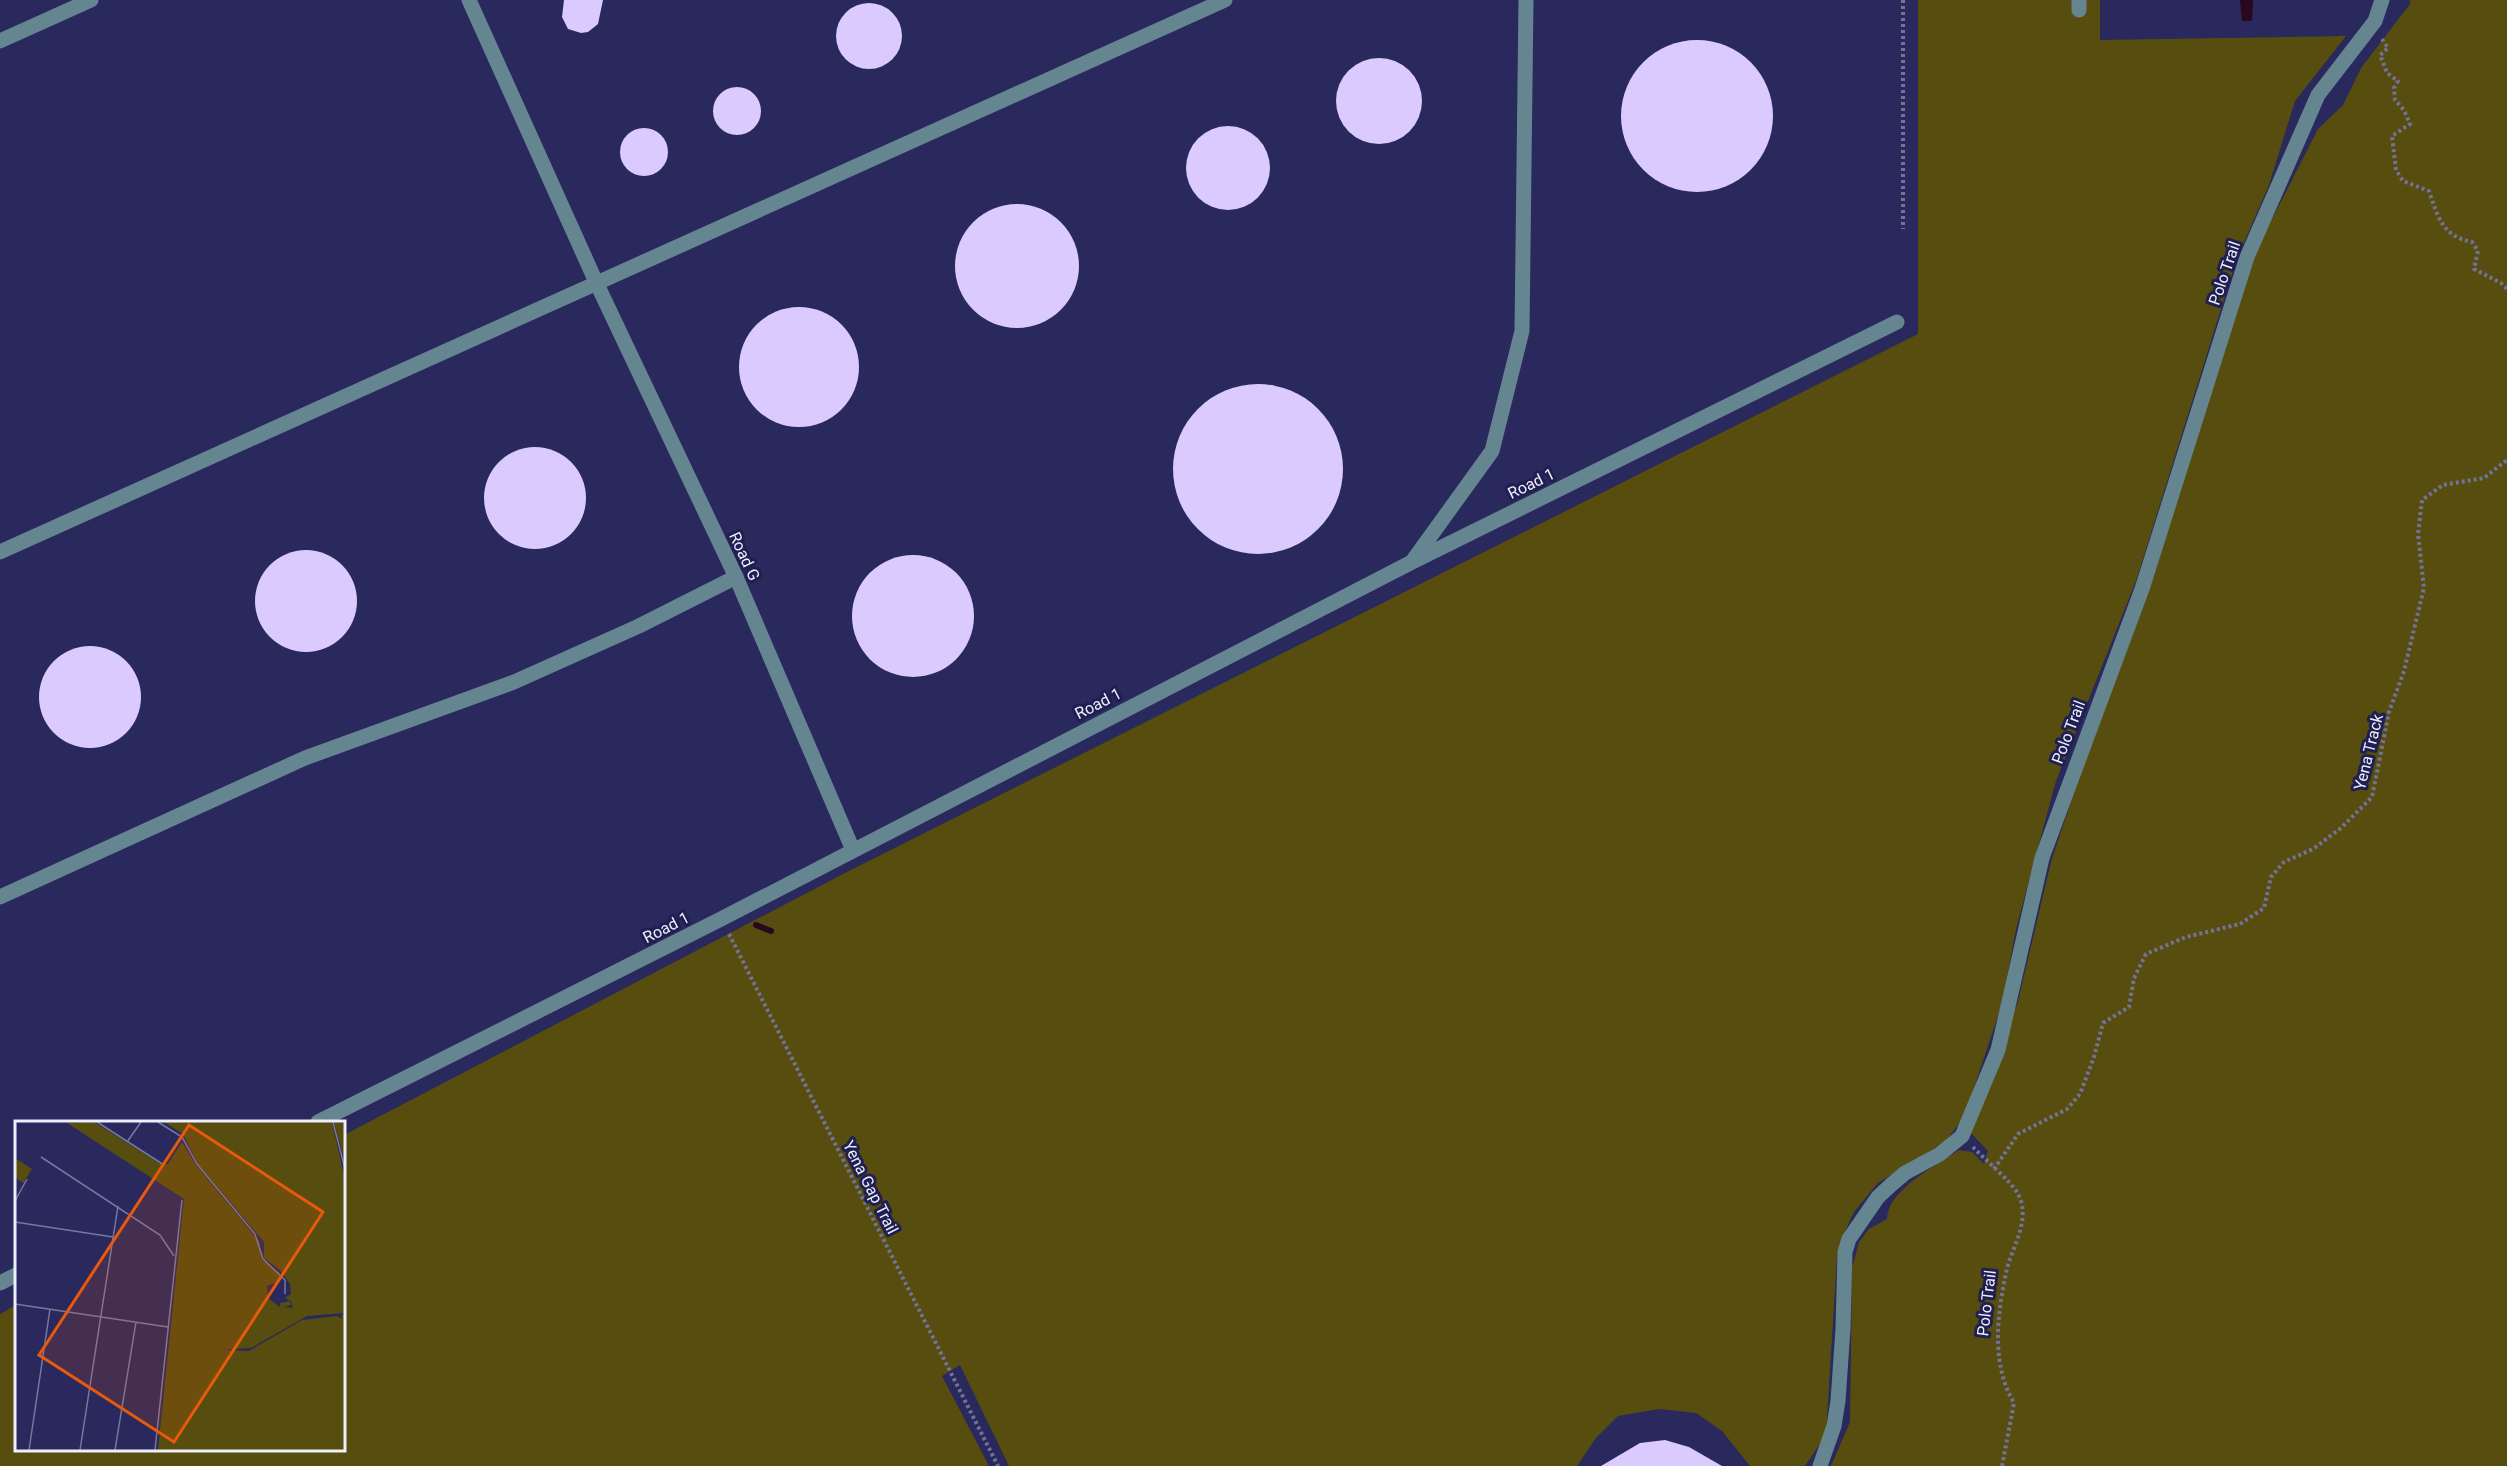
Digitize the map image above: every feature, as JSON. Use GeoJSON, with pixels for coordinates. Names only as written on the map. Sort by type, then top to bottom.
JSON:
{"type":"FeatureCollection","features":[{"type":"Feature","properties":{"kind":"street"},"geometry":{"type":"LineString","coordinates":[[0,41],[91,0]]}},
{"type":"Feature","properties":{"kind":"street","name":"Road G"},"geometry":{"type":"LineString","coordinates":[[469,0],[596,282],[736,577],[853,850]]}},
{"type":"Feature","properties":{"kind":"street"},"geometry":{"type":"LineString","coordinates":[[0,552],[1225,0]]}},
{"type":"Feature","properties":{"kind":"street"},"geometry":{"type":"LineString","coordinates":[[1412,562],[1491,451],[1522,331],[1526,0]]}},
{"type":"Feature","properties":{"kind":"street","name":"Polo Trail"},"geometry":{"type":"LineString","coordinates":[[1962,1136],[1998,1050],[2042,858],[2142,589],[2247,257],[2319,95],[2373,23],[2382,0]]}},
{"type":"Feature","properties":{"kind":"street","name":"Road 1"},"geometry":{"type":"LineString","coordinates":[[320,1121],[721,919],[1412,562],[1896,322]]}},
{"type":"Feature","properties":{"kind":"street"},"geometry":{"type":"LineString","coordinates":[[0,897],[305,758],[514,682],[639,626],[736,577]]}},
{"type":"Feature","properties":{"kind":"street"},"geometry":{"type":"LineString","coordinates":[[1820,1466],[1834,1426],[1838,1401],[1843,1339],[1845,1252],[1849,1239],[1878,1197],[1892,1184],[1905,1173],[1941,1154],[1962,1136]]}},
{"type":"Feature","properties":{"kind":"street"},"geometry":{"type":"LineString","coordinates":[[0,1283],[15,1276]]}},
{"type":"Feature","properties":{"kind":"path"},"geometry":{"type":"LineString","coordinates":[[1903,0],[1903,229]]}},
{"type":"Feature","properties":{"kind":"path"},"geometry":{"type":"LineString","coordinates":[[2373,23],[2388,48],[2380,55],[2387,73],[2398,81],[2394,88],[2395,100],[2404,110],[2410,124],[2392,136],[2396,170],[2403,182],[2429,190],[2440,223],[2459,239],[2472,242],[2478,251],[2474,269],[2501,283],[2507,289]]}},
{"type":"Feature","properties":{"kind":"path","name":"Yena Track"},"geometry":{"type":"LineString","coordinates":[[1994,1169],[2018,1134],[2067,1109],[2080,1094],[2094,1057],[2103,1023],[2128,1007],[2134,978],[2146,954],[2186,937],[2240,924],[2264,908],[2271,877],[2284,862],[2313,849],[2341,828],[2372,796],[2389,712],[2404,671],[2424,588],[2418,534],[2421,500],[2443,485],[2484,477],[2507,460]]}},
{"type":"Feature","properties":{"kind":"path","name":"Yena Gap Trail"},"geometry":{"type":"LineString","coordinates":[[721,919],[998,1466]]}},
{"type":"Feature","properties":{"kind":"path","name":"Polo Trail"},"geometry":{"type":"LineString","coordinates":[[1962,1136],[2018,1194],[2023,1222],[2006,1272],[2000,1316],[1998,1361],[2005,1387],[2014,1403],[2002,1466]]}},
{"type":"Feature","properties":{"kind":"shaded area"},"geometry":{"type":"Polygon","coordinates":[[[1918,0],[2100,0],[2100,40],[2346,36],[2295,101],[2269,185],[2236,261],[2136,581],[2056,781],[2016,929],[2002,1004],[1964,1117],[1946,1141],[1878,1183],[1854,1212],[1842,1238],[1837,1257],[1826,1435],[1805,1466],[1750,1466],[1722,1431],[1696,1413],[1659,1409],[1618,1416],[1596,1438],[1577,1466],[1009,1466],[960,1365],[942,1376],[989,1466],[0,1466],[0,1314],[15,1306],[15,1451],[345,1451],[345,1134],[845,873],[1918,334],[1918,0]]]}},
{"type":"Feature","properties":{"kind":"shaded area"},"geometry":{"type":"Polygon","coordinates":[[[2240,0],[2253,0],[2252,21],[2242,21],[2240,0]]]}},
{"type":"Feature","properties":{"kind":"shaded area"},"geometry":{"type":"Polygon","coordinates":[[[2410,0],[2507,0],[2507,1466],[1831,1466],[1850,1422],[1852,1268],[1859,1242],[1869,1229],[1887,1219],[1889,1208],[1904,1188],[1959,1150],[1972,1152],[1984,1164],[1988,1151],[1971,1133],[2018,1001],[2051,862],[2248,266],[2318,129],[2343,105],[2361,68],[2410,4],[2410,0]]]}},
{"type":"Feature","properties":{"kind":"building"},"geometry":{"type":"Polygon","coordinates":[[[564,0],[603,0],[598,24],[588,32],[581,33],[568,29],[562,17],[564,0]]]}},
{"type":"Feature","properties":{"kind":"building"},"geometry":{"type":"Polygon","coordinates":[[[875,3],[893,12],[900,23],[902,36],[900,49],[893,60],[882,67],[863,69],[845,60],[838,49],[836,30],[845,12],[856,5],[875,3]]]}},
{"type":"Feature","properties":{"kind":"building"},"geometry":{"type":"Polygon","coordinates":[[[1697,40],[1726,46],[1739,53],[1750,63],[1760,74],[1767,87],[1773,116],[1767,145],[1760,158],[1750,169],[1739,179],[1726,186],[1697,192],[1668,186],[1655,179],[1644,169],[1634,158],[1627,145],[1621,116],[1627,87],[1634,74],[1644,63],[1655,53],[1668,46],[1697,40]]]}},
{"type":"Feature","properties":{"kind":"building"},"geometry":{"type":"Polygon","coordinates":[[[1379,58],[1403,65],[1415,77],[1422,101],[1415,125],[1403,137],[1379,144],[1355,137],[1343,125],[1336,101],[1343,77],[1355,65],[1379,58]]]}},
{"type":"Feature","properties":{"kind":"building"},"geometry":{"type":"Polygon","coordinates":[[[732,87],[742,87],[754,94],[761,106],[761,116],[754,128],[742,135],[732,135],[717,124],[713,116],[713,106],[724,91],[732,87]]]}},
{"type":"Feature","properties":{"kind":"building"},"geometry":{"type":"Polygon","coordinates":[[[1228,126],[1244,129],[1258,138],[1267,152],[1270,168],[1267,184],[1258,198],[1244,207],[1228,210],[1212,207],[1198,198],[1189,184],[1186,168],[1189,152],[1198,138],[1212,129],[1228,126]]]}},
{"type":"Feature","properties":{"kind":"building"},"geometry":{"type":"Polygon","coordinates":[[[639,128],[649,128],[661,135],[668,147],[668,157],[661,169],[649,176],[639,176],[624,165],[620,157],[620,147],[631,132],[639,128]]]}},
{"type":"Feature","properties":{"kind":"building"},"geometry":{"type":"Polygon","coordinates":[[[1017,204],[1041,209],[1061,222],[1074,242],[1079,266],[1074,290],[1061,310],[1041,323],[1017,328],[993,323],[973,310],[960,290],[955,266],[960,242],[973,222],[993,209],[1017,204]]]}},
{"type":"Feature","properties":{"kind":"building"},"geometry":{"type":"Polygon","coordinates":[[[799,307],[822,311],[842,324],[855,344],[859,367],[855,390],[842,410],[822,423],[799,427],[776,423],[756,410],[743,390],[739,367],[743,344],[756,324],[776,311],[799,307]]]}},
{"type":"Feature","properties":{"kind":"building"},"geometry":{"type":"Polygon","coordinates":[[[1258,384],[1290,391],[1305,398],[1318,409],[1329,422],[1336,437],[1343,469],[1336,501],[1329,516],[1318,529],[1305,540],[1290,547],[1258,554],[1226,547],[1211,540],[1198,529],[1187,516],[1180,501],[1173,469],[1180,437],[1187,422],[1198,409],[1211,398],[1226,391],[1258,384]]]}},
{"type":"Feature","properties":{"kind":"building"},"geometry":{"type":"Polygon","coordinates":[[[535,447],[554,451],[571,462],[582,479],[586,498],[582,517],[571,534],[554,545],[535,549],[516,545],[499,534],[488,517],[484,498],[488,479],[499,462],[516,451],[535,447]]]}},
{"type":"Feature","properties":{"kind":"building"},"geometry":{"type":"Polygon","coordinates":[[[306,550],[325,554],[342,565],[353,582],[357,601],[353,620],[342,637],[325,648],[306,652],[287,648],[270,637],[259,620],[255,601],[259,582],[270,565],[287,554],[306,550]]]}},
{"type":"Feature","properties":{"kind":"building"},"geometry":{"type":"Polygon","coordinates":[[[913,555],[936,559],[956,573],[970,593],[974,616],[970,639],[956,659],[936,673],[913,677],[890,673],[870,659],[856,639],[852,616],[856,593],[870,573],[890,559],[913,555]]]}},
{"type":"Feature","properties":{"kind":"building"},"geometry":{"type":"Polygon","coordinates":[[[90,646],[109,650],[126,661],[137,678],[141,697],[137,716],[126,733],[109,744],[90,748],[71,744],[54,733],[43,716],[39,697],[43,678],[54,661],[71,650],[90,646]]]}},
{"type":"Feature","properties":{"kind":"building"},"geometry":{"type":"Polygon","coordinates":[[[1665,1440],[1689,1447],[1722,1466],[1601,1466],[1640,1443],[1665,1440]]]}},
{"type":"Feature","properties":{"kind":"waterway"},"geometry":{"type":"LineString","coordinates":[[756,925],[771,931]]}}]}
